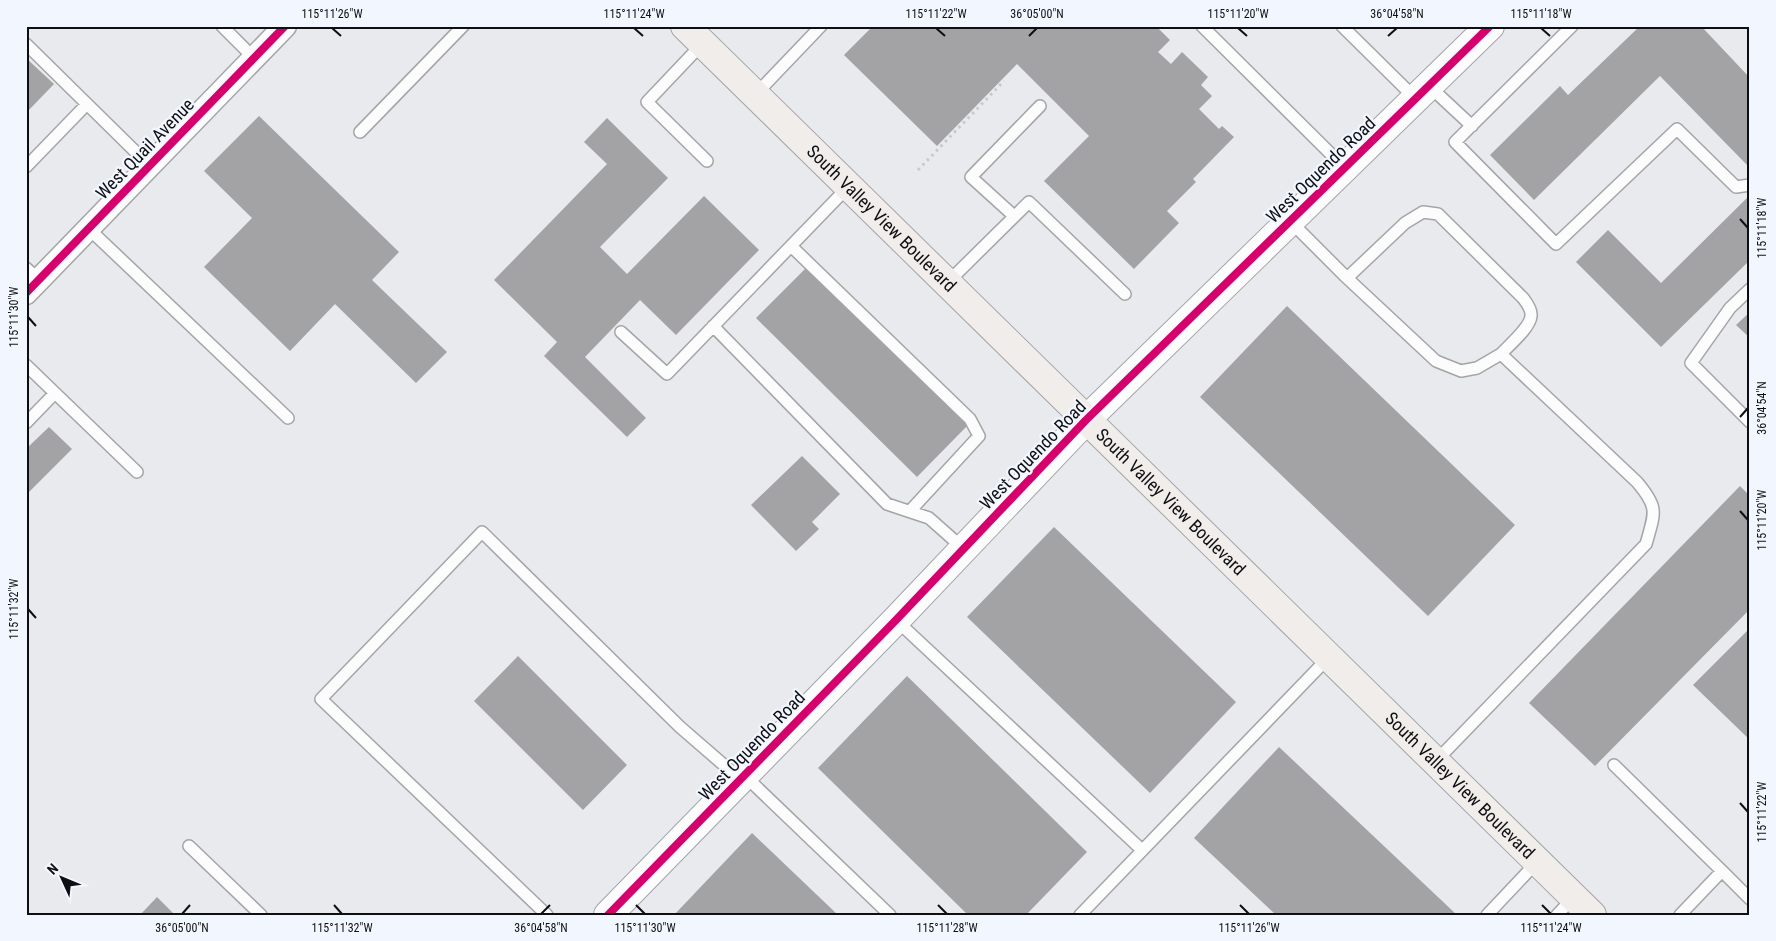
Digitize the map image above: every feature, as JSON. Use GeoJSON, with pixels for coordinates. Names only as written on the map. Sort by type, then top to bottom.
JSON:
{"type":"FeatureCollection","features":[{"type":"Feature","properties":{"kind":"main road","name":"South Valley View Boulevard"},"geometry":{"type":"LineString","coordinates":[[694,35],[1538,862],[1574,909]]}},
{"type":"Feature","properties":{"kind":"street","name":"West Quail Avenue"},"geometry":{"type":"LineString","coordinates":[[30,280],[88,228],[285,26]]}},
{"type":"Feature","properties":{"kind":"street","name":"West Oquendo Road"},"geometry":{"type":"LineString","coordinates":[[608,915],[896,620],[1086,420],[1490,26]]}},
{"type":"Feature","properties":{"kind":"lane"},"geometry":{"type":"LineString","coordinates":[[222,26],[254,58]]}},
{"type":"Feature","properties":{"kind":"lane"},"geometry":{"type":"LineString","coordinates":[[360,132],[463,26]]}},
{"type":"Feature","properties":{"kind":"lane"},"geometry":{"type":"LineString","coordinates":[[755,95],[821,26]]}},
{"type":"Feature","properties":{"kind":"lane"},"geometry":{"type":"LineString","coordinates":[[1202,26],[1345,168]]}},
{"type":"Feature","properties":{"kind":"lane"},"geometry":{"type":"LineString","coordinates":[[1572,26],[1455,142],[1556,244],[1677,128],[1736,187],[1750,185]]}},
{"type":"Feature","properties":{"kind":"lane"},"geometry":{"type":"LineString","coordinates":[[1350,29],[1422,92],[1472,126]]}},
{"type":"Feature","properties":{"kind":"lane"},"geometry":{"type":"LineString","coordinates":[[694,35],[647,102],[707,161]]}},
{"type":"Feature","properties":{"kind":"lane"},"geometry":{"type":"LineString","coordinates":[[26,44],[149,165]]}},
{"type":"Feature","properties":{"kind":"lane"},"geometry":{"type":"LineString","coordinates":[[26,166],[87,104]]}},
{"type":"Feature","properties":{"kind":"lane"},"geometry":{"type":"LineString","coordinates":[[1014,216],[971,177],[1040,106]]}},
{"type":"Feature","properties":{"kind":"lane"},"geometry":{"type":"LineString","coordinates":[[622,332],[667,374],[848,187]]}},
{"type":"Feature","properties":{"kind":"lane"},"geometry":{"type":"LineString","coordinates":[[946,282],[1029,202],[1125,294]]}},
{"type":"Feature","properties":{"kind":"lane"},"geometry":{"type":"LineString","coordinates":[[1290,221],[1347,278],[1436,361],[1448,367],[1461,371],[1478,368],[1501,354],[1528,326],[1532,315],[1528,304],[1523,298],[1438,214],[1423,212],[1405,223],[1347,278]]}},
{"type":"Feature","properties":{"kind":"lane"},"geometry":{"type":"LineString","coordinates":[[88,228],[288,418]]}},
{"type":"Feature","properties":{"kind":"lane"},"geometry":{"type":"LineString","coordinates":[[791,246],[970,419],[979,436],[910,511]]}},
{"type":"Feature","properties":{"kind":"lane"},"geometry":{"type":"LineString","coordinates":[[1750,289],[1730,308],[1691,363],[1750,422]]}},
{"type":"Feature","properties":{"kind":"lane"},"geometry":{"type":"LineString","coordinates":[[713,326],[887,504],[929,518],[964,549]]}},
{"type":"Feature","properties":{"kind":"lane"},"geometry":{"type":"LineString","coordinates":[[1435,762],[1646,544],[1654,512],[1650,497],[1637,482],[1501,354]]}},
{"type":"Feature","properties":{"kind":"lane"},"geometry":{"type":"LineString","coordinates":[[26,365],[138,472]]}},
{"type":"Feature","properties":{"kind":"lane"},"geometry":{"type":"LineString","coordinates":[[26,423],[55,393]]}},
{"type":"Feature","properties":{"kind":"lane"},"geometry":{"type":"LineString","coordinates":[[547,915],[321,699],[482,532],[680,727],[742,777],[890,915]]}},
{"type":"Feature","properties":{"kind":"lane"},"geometry":{"type":"LineString","coordinates":[[896,620],[1142,850]]}},
{"type":"Feature","properties":{"kind":"lane"},"geometry":{"type":"LineString","coordinates":[[1080,915],[1329,658]]}},
{"type":"Feature","properties":{"kind":"lane"},"geometry":{"type":"LineString","coordinates":[[1614,765],[1750,899]]}},
{"type":"Feature","properties":{"kind":"lane"},"geometry":{"type":"LineString","coordinates":[[189,846],[262,915]]}},
{"type":"Feature","properties":{"kind":"lane"},"geometry":{"type":"LineString","coordinates":[[1487,915],[1538,862]]}},
{"type":"Feature","properties":{"kind":"lane"},"geometry":{"type":"LineString","coordinates":[[1680,915],[1722,871]]}},
{"type":"Feature","properties":{"kind":"path"},"geometry":{"type":"LineString","coordinates":[[918,170],[1004,81]]}},
{"type":"Feature","properties":{"kind":"building"},"geometry":{"type":"Polygon","coordinates":[[[873,26],[1156,26],[1170,40],[1158,52],[1171,64],[1182,52],[1208,77],[1201,85],[1212,96],[1199,109],[1219,129],[1222,126],[1234,137],[1193,179],[1196,182],[1167,211],[1179,223],[1134,269],[1044,181],[1089,136],[1017,64],[937,146],[844,55],[873,26]]]}},
{"type":"Feature","properties":{"kind":"building"},"geometry":{"type":"Polygon","coordinates":[[[1640,26],[1701,26],[1750,78],[1750,163],[1747,165],[1660,76],[1534,200],[1490,155],[1560,86],[1568,95],[1640,26]]]}},
{"type":"Feature","properties":{"kind":"building"},"geometry":{"type":"Polygon","coordinates":[[[26,58],[54,84],[26,113],[26,58]]]}},
{"type":"Feature","properties":{"kind":"building"},"geometry":{"type":"Polygon","coordinates":[[[259,116],[399,252],[372,280],[447,352],[416,383],[335,304],[290,351],[204,267],[252,218],[204,171],[259,116]]]}},
{"type":"Feature","properties":{"kind":"building"},"geometry":{"type":"Polygon","coordinates":[[[607,118],[668,178],[600,247],[627,274],[704,196],[759,250],[676,335],[640,300],[585,357],[646,418],[627,437],[544,356],[557,342],[494,280],[607,164],[584,142],[607,118]]]}},
{"type":"Feature","properties":{"kind":"building"},"geometry":{"type":"Polygon","coordinates":[[[1750,195],[1750,260],[1661,347],[1576,262],[1608,230],[1661,283],[1750,195]]]}},
{"type":"Feature","properties":{"kind":"building"},"geometry":{"type":"Polygon","coordinates":[[[807,267],[968,425],[917,477],[756,318],[807,267]]]}},
{"type":"Feature","properties":{"kind":"building"},"geometry":{"type":"Polygon","coordinates":[[[1287,306],[1515,525],[1428,616],[1200,397],[1287,306]]]}},
{"type":"Feature","properties":{"kind":"building"},"geometry":{"type":"Polygon","coordinates":[[[1750,312],[1750,338],[1736,325],[1750,312]]]}},
{"type":"Feature","properties":{"kind":"building"},"geometry":{"type":"Polygon","coordinates":[[[49,427],[72,449],[26,495],[26,449],[49,427]]]}},
{"type":"Feature","properties":{"kind":"building"},"geometry":{"type":"Polygon","coordinates":[[[802,456],[840,494],[812,522],[819,529],[796,551],[751,505],[802,456]]]}},
{"type":"Feature","properties":{"kind":"building"},"geometry":{"type":"Polygon","coordinates":[[[1740,486],[1750,496],[1750,609],[1595,766],[1529,703],[1740,486]]]}},
{"type":"Feature","properties":{"kind":"building"},"geometry":{"type":"Polygon","coordinates":[[[1054,527],[1236,702],[1150,793],[967,617],[1054,527]]]}},
{"type":"Feature","properties":{"kind":"building"},"geometry":{"type":"Polygon","coordinates":[[[1750,628],[1750,740],[1693,685],[1750,628]]]}},
{"type":"Feature","properties":{"kind":"building"},"geometry":{"type":"Polygon","coordinates":[[[518,656],[627,765],[583,810],[474,701],[518,656]]]}},
{"type":"Feature","properties":{"kind":"building"},"geometry":{"type":"Polygon","coordinates":[[[907,676],[1087,852],[1026,915],[968,915],[818,768],[907,676]]]}},
{"type":"Feature","properties":{"kind":"building"},"geometry":{"type":"Polygon","coordinates":[[[1279,747],[1457,915],[1276,915],[1194,838],[1279,747]]]}},
{"type":"Feature","properties":{"kind":"building"},"geometry":{"type":"Polygon","coordinates":[[[752,833],[838,915],[674,915],[752,833]]]}},
{"type":"Feature","properties":{"kind":"building"},"geometry":{"type":"Polygon","coordinates":[[[157,897],[175,915],[140,915],[157,897]]]}},
{"type":"Feature","properties":{"kind":"cycle path"},"geometry":{"type":"LineString","coordinates":[[26,293],[285,26]]}},
{"type":"Feature","properties":{"kind":"cycle path"},"geometry":{"type":"LineString","coordinates":[[608,915],[896,620],[1086,420],[1490,26]]}}]}
